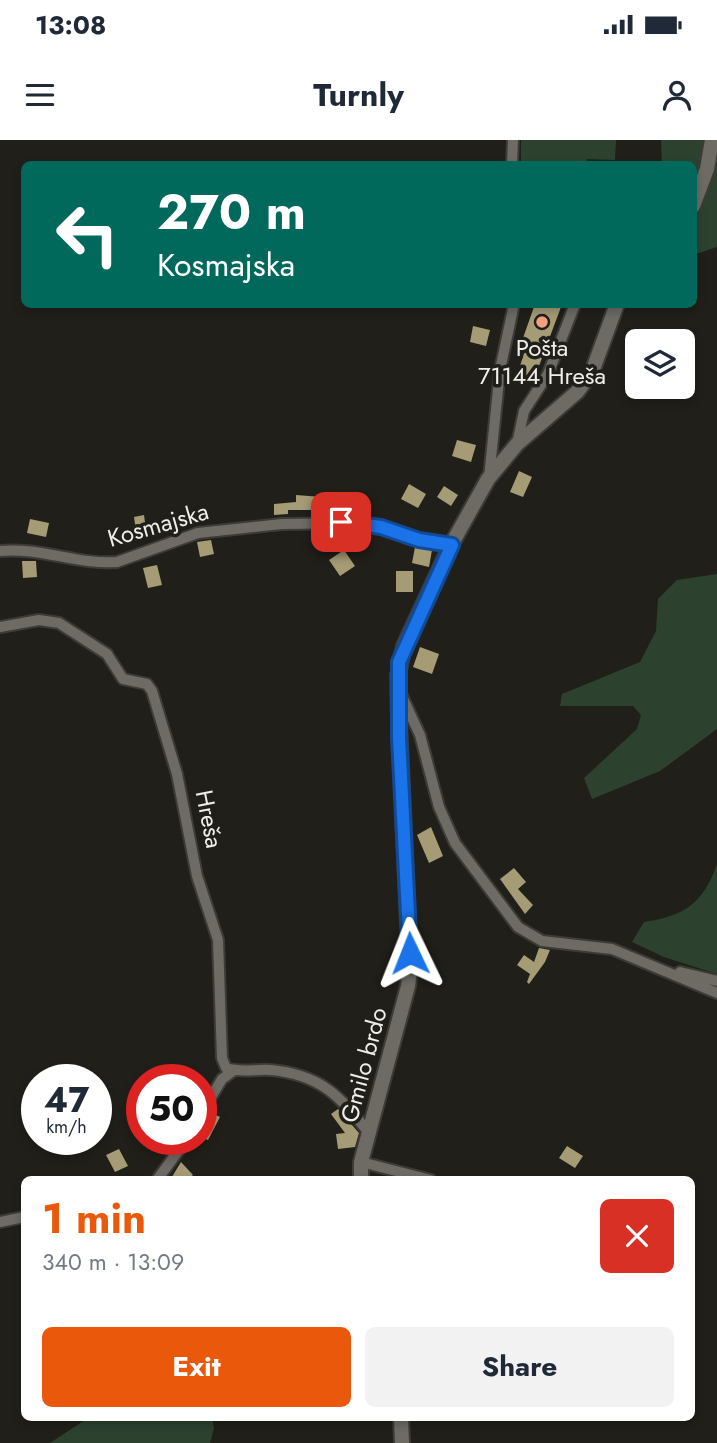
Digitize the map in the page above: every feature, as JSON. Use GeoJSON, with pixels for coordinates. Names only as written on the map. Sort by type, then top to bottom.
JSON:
{"type":"FeatureCollection","features":[{"type":"Feature","properties":{"kind":"main road"},"geometry":{"type":"LineString","coordinates":[[697,195],[707,169],[712,140]]}},
{"type":"Feature","properties":{"kind":"main road"},"geometry":{"type":"LineString","coordinates":[[488,479],[517,444],[576,392],[592,372],[616,308]]}},
{"type":"Feature","properties":{"kind":"main road","name":"Gmilo brdo"},"geometry":{"type":"LineString","coordinates":[[361,1176],[361,1162],[405,999],[410,969],[399,662],[452,545],[488,479]]}},
{"type":"Feature","properties":{"kind":"main road"},"geometry":{"type":"LineString","coordinates":[[401,1421],[402,1443]]}},
{"type":"Feature","properties":{"kind":"street"},"geometry":{"type":"LineString","coordinates":[[512,161],[513,140]]}},
{"type":"Feature","properties":{"kind":"street"},"geometry":{"type":"LineString","coordinates":[[488,479],[500,370],[513,308]]}},
{"type":"Feature","properties":{"kind":"street"},"geometry":{"type":"LineString","coordinates":[[517,444],[524,411],[548,374],[573,308]]}},
{"type":"Feature","properties":{"kind":"street","name":"Kosmajska"},"geometry":{"type":"LineString","coordinates":[[0,551],[43,552],[110,562],[132,558],[198,533],[219,528],[341,522],[381,527],[419,540],[452,545]]}},
{"type":"Feature","properties":{"kind":"street","name":"Hreša"},"geometry":{"type":"LineString","coordinates":[[0,627],[39,620],[59,623],[107,654],[123,678],[147,684],[156,700],[179,784],[197,876],[218,940],[220,1051],[226,1068],[233,1070]]}},
{"type":"Feature","properties":{"kind":"street"},"geometry":{"type":"LineString","coordinates":[[398,688],[419,735],[439,807],[455,843],[518,927],[542,941],[612,949],[717,993]]}},
{"type":"Feature","properties":{"kind":"street"},"geometry":{"type":"LineString","coordinates":[[666,970],[717,981]]}},
{"type":"Feature","properties":{"kind":"street"},"geometry":{"type":"LineString","coordinates":[[217,1087],[233,1070],[268,1070],[312,1080],[344,1099],[369,1133]]}},
{"type":"Feature","properties":{"kind":"street"},"geometry":{"type":"LineString","coordinates":[[161,1176],[176,1155]]}},
{"type":"Feature","properties":{"kind":"street"},"geometry":{"type":"LineString","coordinates":[[361,1162],[415,1176]]}},
{"type":"Feature","properties":{"kind":"street"},"geometry":{"type":"LineString","coordinates":[[0,1222],[21,1218]]}},
{"type":"Feature","properties":{"kind":"green space"},"geometry":{"type":"Polygon","coordinates":[[[521,140],[616,140],[615,160],[521,161],[521,140]]]}},
{"type":"Feature","properties":{"kind":"green space"},"geometry":{"type":"Polygon","coordinates":[[[661,140],[717,140],[717,247],[697,254],[697,161],[662,161],[661,140]]]}},
{"type":"Feature","properties":{"kind":"green space"},"geometry":{"type":"Polygon","coordinates":[[[717,574],[717,729],[660,771],[592,799],[584,778],[637,729],[641,715],[633,706],[560,706],[562,694],[640,662],[656,631],[658,599],[677,580],[717,574]]]}},
{"type":"Feature","properties":{"kind":"green space"},"geometry":{"type":"Polygon","coordinates":[[[717,864],[717,974],[664,957],[632,942],[644,922],[670,916],[690,906],[705,889],[717,864]]]}},
{"type":"Feature","properties":{"kind":"green space"},"geometry":{"type":"Polygon","coordinates":[[[83,1421],[213,1421],[214,1428],[210,1443],[50,1443],[83,1421]]]}},
{"type":"Feature","properties":{"kind":"building","name":"Pošta 71144 Hreša"},"geometry":{"type":"Polygon","coordinates":[[[534,308],[561,308],[533,382],[517,376],[528,340],[523,338],[534,308]]]}},
{"type":"Feature","properties":{"kind":"building"},"geometry":{"type":"Polygon","coordinates":[[[473,326],[490,330],[486,346],[470,342],[473,326]]]}},
{"type":"Feature","properties":{"kind":"building"},"geometry":{"type":"Polygon","coordinates":[[[457,440],[476,445],[471,462],[452,456],[457,440]]]}},
{"type":"Feature","properties":{"kind":"building"},"geometry":{"type":"Polygon","coordinates":[[[519,471],[532,477],[523,497],[510,492],[519,471]]]}},
{"type":"Feature","properties":{"kind":"building"},"geometry":{"type":"Polygon","coordinates":[[[409,484],[426,494],[418,508],[401,499],[409,484]]]}},
{"type":"Feature","properties":{"kind":"building"},"geometry":{"type":"Polygon","coordinates":[[[444,486],[458,495],[451,506],[437,497],[444,486]]]}},
{"type":"Feature","properties":{"kind":"building"},"geometry":{"type":"Polygon","coordinates":[[[296,495],[347,499],[346,511],[318,507],[318,510],[288,510],[288,514],[274,515],[274,504],[296,502],[296,495]]]}},
{"type":"Feature","properties":{"kind":"building"},"geometry":{"type":"Polygon","coordinates":[[[144,515],[147,537],[137,539],[134,517],[144,515]]]}},
{"type":"Feature","properties":{"kind":"building"},"geometry":{"type":"Polygon","coordinates":[[[30,519],[49,523],[46,537],[27,533],[30,519]]]}},
{"type":"Feature","properties":{"kind":"building"},"geometry":{"type":"Polygon","coordinates":[[[211,540],[214,554],[200,557],[197,542],[211,540]]]}},
{"type":"Feature","properties":{"kind":"building"},"geometry":{"type":"Polygon","coordinates":[[[415,547],[432,550],[429,567],[412,563],[415,547]]]}},
{"type":"Feature","properties":{"kind":"building"},"geometry":{"type":"Polygon","coordinates":[[[344,550],[355,566],[340,576],[329,560],[344,550]]]}},
{"type":"Feature","properties":{"kind":"building"},"geometry":{"type":"Polygon","coordinates":[[[22,561],[36,561],[37,577],[23,578],[22,561]]]}},
{"type":"Feature","properties":{"kind":"building"},"geometry":{"type":"Polygon","coordinates":[[[157,565],[162,585],[148,588],[143,568],[157,565]]]}},
{"type":"Feature","properties":{"kind":"building"},"geometry":{"type":"Polygon","coordinates":[[[396,571],[413,571],[413,592],[396,592],[396,571]]]}},
{"type":"Feature","properties":{"kind":"building"},"geometry":{"type":"Polygon","coordinates":[[[420,647],[439,654],[432,674],[413,667],[420,647]]]}},
{"type":"Feature","properties":{"kind":"building"},"geometry":{"type":"Polygon","coordinates":[[[431,827],[443,856],[429,863],[417,835],[431,827]]]}},
{"type":"Feature","properties":{"kind":"building"},"geometry":{"type":"Polygon","coordinates":[[[514,868],[526,882],[518,889],[533,905],[525,914],[500,879],[514,868]]]}},
{"type":"Feature","properties":{"kind":"building"},"geometry":{"type":"Polygon","coordinates":[[[539,948],[550,950],[529,984],[527,982],[530,974],[517,965],[524,955],[534,962],[539,948]]]}},
{"type":"Feature","properties":{"kind":"building"},"geometry":{"type":"Polygon","coordinates":[[[338,1109],[359,1133],[355,1147],[338,1149],[336,1134],[345,1133],[331,1114],[338,1109]]]}},
{"type":"Feature","properties":{"kind":"building"},"geometry":{"type":"Polygon","coordinates":[[[567,1146],[583,1156],[575,1168],[559,1158],[567,1146]]]}},
{"type":"Feature","properties":{"kind":"building"},"geometry":{"type":"Polygon","coordinates":[[[119,1149],[128,1166],[115,1172],[106,1155],[112,1155],[112,1152],[119,1149]]]}},
{"type":"Feature","properties":{"kind":"building"},"geometry":{"type":"Polygon","coordinates":[[[181,1162],[193,1175],[192,1176],[172,1176],[181,1162]]]}},
{"type":"Feature","properties":{"kind":"place","name":"Pošta 71144 Hreša"},"geometry":{"type":"Point","coordinates":[542,322]}},
{"type":"Feature","properties":{"kind":"route"},"geometry":{"type":"LineString","coordinates":[[341,522],[364,523],[419,540],[452,545],[430,586],[399,662],[399,738],[410,953]]}}]}
